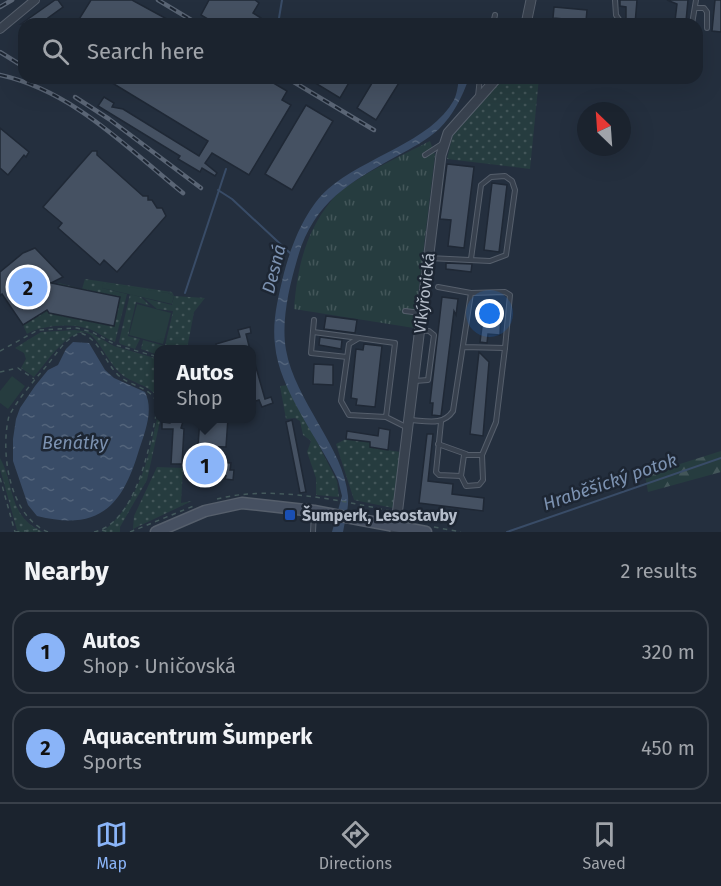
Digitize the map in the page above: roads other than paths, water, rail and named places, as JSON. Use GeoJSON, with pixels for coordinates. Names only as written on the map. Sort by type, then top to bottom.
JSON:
{"type":"FeatureCollection","features":[{"type":"Feature","properties":{"kind":"main road"},"geometry":{"type":"LineString","coordinates":[[156,532],[205,511],[231,504],[265,504],[319,512],[395,529],[426,532]]}},
{"type":"Feature","properties":{"kind":"street"},"geometry":{"type":"LineString","coordinates":[[0,29],[35,0]]}},
{"type":"Feature","properties":{"kind":"street"},"geometry":{"type":"LineString","coordinates":[[527,18],[531,0]]}},
{"type":"Feature","properties":{"kind":"street","name":"Vikýřovická"},"geometry":{"type":"LineString","coordinates":[[395,529],[445,141],[448,133],[491,84]]}},
{"type":"Feature","properties":{"kind":"lane"},"geometry":{"type":"LineString","coordinates":[[615,0],[618,18]]}},
{"type":"Feature","properties":{"kind":"lane"},"geometry":{"type":"LineString","coordinates":[[693,18],[696,0]]}},
{"type":"Feature","properties":{"kind":"lane"},"geometry":{"type":"LineString","coordinates":[[695,8],[704,8],[707,12],[706,28]]}},
{"type":"Feature","properties":{"kind":"lane"},"geometry":{"type":"LineString","coordinates":[[477,99],[479,84]]}},
{"type":"Feature","properties":{"kind":"lane"},"geometry":{"type":"LineString","coordinates":[[425,155],[445,141]]}},
{"type":"Feature","properties":{"kind":"lane"},"geometry":{"type":"LineString","coordinates":[[429,258],[495,261],[506,255],[515,190],[512,181],[505,176],[491,177],[481,185],[471,259]]}},
{"type":"Feature","properties":{"kind":"lane"},"geometry":{"type":"LineString","coordinates":[[438,287],[471,293],[506,292],[510,295],[496,422],[482,455],[483,480],[479,485],[466,486],[461,476],[462,459],[466,454]]}},
{"type":"Feature","properties":{"kind":"lane"},"geometry":{"type":"LineString","coordinates":[[359,338],[349,344],[341,401],[349,415],[386,417],[409,424],[441,422],[448,419],[453,411],[471,293]]}},
{"type":"Feature","properties":{"kind":"lane"},"geometry":{"type":"LineString","coordinates":[[405,311],[422,313]]}},
{"type":"Feature","properties":{"kind":"lane"},"geometry":{"type":"LineString","coordinates":[[314,320],[311,354],[347,357]]}},
{"type":"Feature","properties":{"kind":"lane"},"geometry":{"type":"LineString","coordinates":[[414,381],[426,381],[429,377],[434,335],[429,331],[420,330]]}},
{"type":"Feature","properties":{"kind":"lane"},"geometry":{"type":"LineString","coordinates":[[313,332],[395,343],[386,417]]}},
{"type":"Feature","properties":{"kind":"lane"},"geometry":{"type":"LineString","coordinates":[[463,347],[505,348]]}},
{"type":"Feature","properties":{"kind":"lane"},"geometry":{"type":"LineString","coordinates":[[441,422],[436,472],[439,476],[461,476]]}},
{"type":"Feature","properties":{"kind":"lane"},"geometry":{"type":"LineString","coordinates":[[438,444],[466,454],[482,455]]}},
{"type":"Feature","properties":{"kind":"lane"},"geometry":{"type":"LineString","coordinates":[[314,532],[319,512]]}},
{"type":"Feature","properties":{"kind":"water"},"geometry":{"type":"Polygon","coordinates":[[[458,84],[466,84],[457,105],[434,133],[348,185],[323,209],[304,240],[294,270],[285,316],[286,350],[299,388],[338,460],[345,478],[348,496],[343,532],[332,532],[342,496],[338,480],[292,397],[278,362],[275,345],[276,310],[286,266],[294,242],[312,207],[320,197],[343,178],[430,127],[443,115],[457,92],[458,84]]]}},
{"type":"Feature","properties":{"kind":"water","name":"Benátky"},"geometry":{"type":"Polygon","coordinates":[[[73,342],[89,343],[105,370],[114,378],[145,392],[149,414],[133,469],[117,499],[106,509],[93,516],[78,520],[59,520],[37,516],[28,505],[13,461],[13,439],[20,408],[48,370],[58,365],[66,349],[73,342]]]}},
{"type":"Feature","properties":{"kind":"waterway"},"geometry":{"type":"LineString","coordinates":[[279,18],[282,0]]}},
{"type":"Feature","properties":{"kind":"waterway"},"geometry":{"type":"LineString","coordinates":[[185,293],[226,169]]}},
{"type":"Feature","properties":{"kind":"waterway","name":"Desná"},"geometry":{"type":"LineString","coordinates":[[218,190],[232,199],[290,253]]}},
{"type":"Feature","properties":{"kind":"waterway","name":"Hraběšický potok"},"geometry":{"type":"LineString","coordinates":[[507,532],[721,458]]}},
{"type":"Feature","properties":{"kind":"railway"},"geometry":{"type":"LineString","coordinates":[[0,7],[12,0]]}},
{"type":"Feature","properties":{"kind":"railway"},"geometry":{"type":"LineString","coordinates":[[158,0],[188,18]]}},
{"type":"Feature","properties":{"kind":"railway"},"geometry":{"type":"LineString","coordinates":[[0,52],[18,63]]}},
{"type":"Feature","properties":{"kind":"railway"},"geometry":{"type":"LineString","coordinates":[[0,75],[18,81]]}},
{"type":"Feature","properties":{"kind":"railway"},"geometry":{"type":"LineString","coordinates":[[28,84],[75,107],[98,123],[183,193]]}},
{"type":"Feature","properties":{"kind":"railway"},"geometry":{"type":"LineString","coordinates":[[297,84],[374,130]]}},
{"type":"Feature","properties":{"kind":"railway"},"geometry":{"type":"LineString","coordinates":[[75,97],[109,119],[201,188]]}},
{"type":"Feature","properties":{"kind":"place","name":"Aquacentrum Šumperk"},"geometry":{"type":"Point","coordinates":[28,287]}},
{"type":"Feature","properties":{"kind":"place","name":"Autos"},"geometry":{"type":"Point","coordinates":[205,465]}},
{"type":"Feature","properties":{"kind":"place","name":"Šumperk, Lesostavby"},"geometry":{"type":"Point","coordinates":[290,515]}}]}
